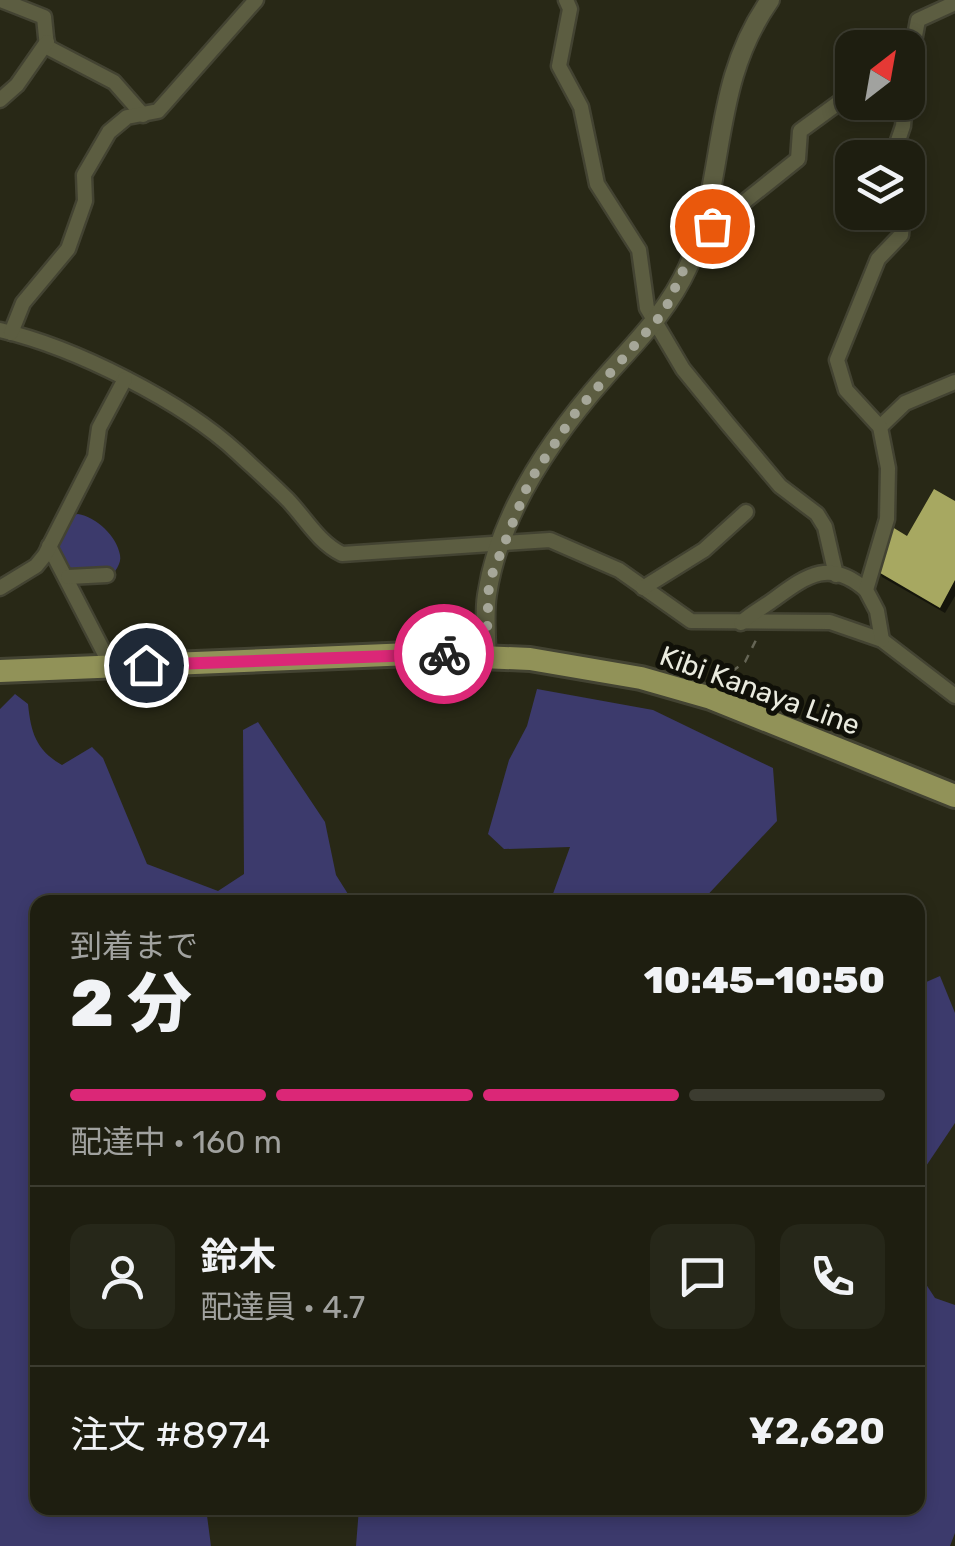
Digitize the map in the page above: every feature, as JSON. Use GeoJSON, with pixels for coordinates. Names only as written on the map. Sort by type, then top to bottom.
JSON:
{"type":"FeatureCollection","features":[{"type":"Feature","properties":{"kind":"main road","name":"Kibi Kanaya Line"},"geometry":{"type":"LineString","coordinates":[[0,671],[411,654],[486,656],[605,670],[695,694],[955,796]]}},
{"type":"Feature","properties":{"kind":"street"},"geometry":{"type":"LineString","coordinates":[[0,100],[17,85],[46,42],[44,17],[22,3],[1,0]]}},
{"type":"Feature","properties":{"kind":"street"},"geometry":{"type":"LineString","coordinates":[[256,0],[158,111],[120,120],[103,139],[84,174],[85,200],[68,249],[5,331],[125,378],[218,435],[286,497],[326,546],[342,554],[409,553],[502,541],[550,540],[619,570],[691,621],[830,622],[882,640],[955,696]]}},
{"type":"Feature","properties":{"kind":"street"},"geometry":{"type":"LineString","coordinates":[[566,0],[570,9],[559,66],[581,107],[597,184],[639,250],[647,308],[683,370],[780,486],[817,514],[825,527],[836,574]]}},
{"type":"Feature","properties":{"kind":"street"},"geometry":{"type":"LineString","coordinates":[[486,656],[486,600],[502,541],[529,482],[558,436],[655,322],[686,272],[698,238],[731,78],[754,22],[770,0]]}},
{"type":"Feature","properties":{"kind":"street"},"geometry":{"type":"LineString","coordinates":[[917,30],[921,17],[955,3]]}},
{"type":"Feature","properties":{"kind":"street"},"geometry":{"type":"LineString","coordinates":[[46,42],[114,82],[142,115]]}},
{"type":"Feature","properties":{"kind":"street"},"geometry":{"type":"LineString","coordinates":[[698,238],[798,159],[800,131],[835,105]]}},
{"type":"Feature","properties":{"kind":"street"},"geometry":{"type":"LineString","coordinates":[[866,590],[889,504],[880,427],[846,390],[837,360],[878,260],[901,236],[902,230]]}},
{"type":"Feature","properties":{"kind":"street"},"geometry":{"type":"LineString","coordinates":[[0,588],[36,566],[49,546],[95,457],[99,428],[125,378]]}},
{"type":"Feature","properties":{"kind":"street"},"geometry":{"type":"LineString","coordinates":[[880,427],[905,403],[955,382]]}},
{"type":"Feature","properties":{"kind":"street"},"geometry":{"type":"LineString","coordinates":[[643,588],[704,550],[746,512]]}},
{"type":"Feature","properties":{"kind":"street"},"geometry":{"type":"LineString","coordinates":[[49,546],[111,666]]}},
{"type":"Feature","properties":{"kind":"street"},"geometry":{"type":"LineString","coordinates":[[741,623],[794,581],[820,573],[836,574],[866,590],[877,610],[882,640]]}},
{"type":"Feature","properties":{"kind":"street"},"geometry":{"type":"LineString","coordinates":[[68,577],[107,575]]}},
{"type":"Feature","properties":{"kind":"street"},"geometry":{"type":"LineString","coordinates":[[939,683],[955,676]]}},
{"type":"Feature","properties":{"kind":"path"},"geometry":{"type":"LineString","coordinates":[[695,694],[746,662],[764,623]]}},
{"type":"Feature","properties":{"kind":"shaded area"},"geometry":{"type":"Polygon","coordinates":[[[72,515],[98,523],[115,541],[120,558],[111,579],[74,581],[63,561],[58,541],[72,515]]]}},
{"type":"Feature","properties":{"kind":"shaded area"},"geometry":{"type":"Polygon","coordinates":[[[537,689],[653,710],[773,768],[777,821],[708,895],[553,895],[570,847],[504,849],[488,834],[509,760],[527,726],[537,689]]]}},
{"type":"Feature","properties":{"kind":"shaded area"},"geometry":{"type":"Polygon","coordinates":[[[15,694],[28,704],[36,740],[62,765],[92,747],[103,758],[147,864],[218,891],[244,874],[243,730],[258,722],[325,822],[336,875],[349,895],[30,895],[30,1515],[207,1515],[211,1546],[0,1546],[0,709],[15,694]]]}},
{"type":"Feature","properties":{"kind":"shaded area"},"geometry":{"type":"Polygon","coordinates":[[[940,976],[955,1013],[955,1123],[925,1168],[925,983],[940,976]]]}},
{"type":"Feature","properties":{"kind":"shaded area"},"geometry":{"type":"Polygon","coordinates":[[[925,1283],[935,1298],[955,1305],[955,1533],[950,1546],[356,1546],[358,1515],[925,1515],[925,1283]]]}},
{"type":"Feature","properties":{"kind":"building"},"geometry":{"type":"Polygon","coordinates":[[[934,489],[955,501],[955,580],[940,608],[875,570],[889,525],[907,536],[934,489]]]}},
{"type":"Feature","properties":{"kind":"way so far"},"geometry":{"type":"LineString","coordinates":[[444,654],[486,656],[489,582],[502,541],[529,482],[576,412],[664,312],[686,272],[698,238],[712,226]]}},
{"type":"Feature","properties":{"kind":"route"},"geometry":{"type":"LineString","coordinates":[[146,665],[444,654]]}}]}
